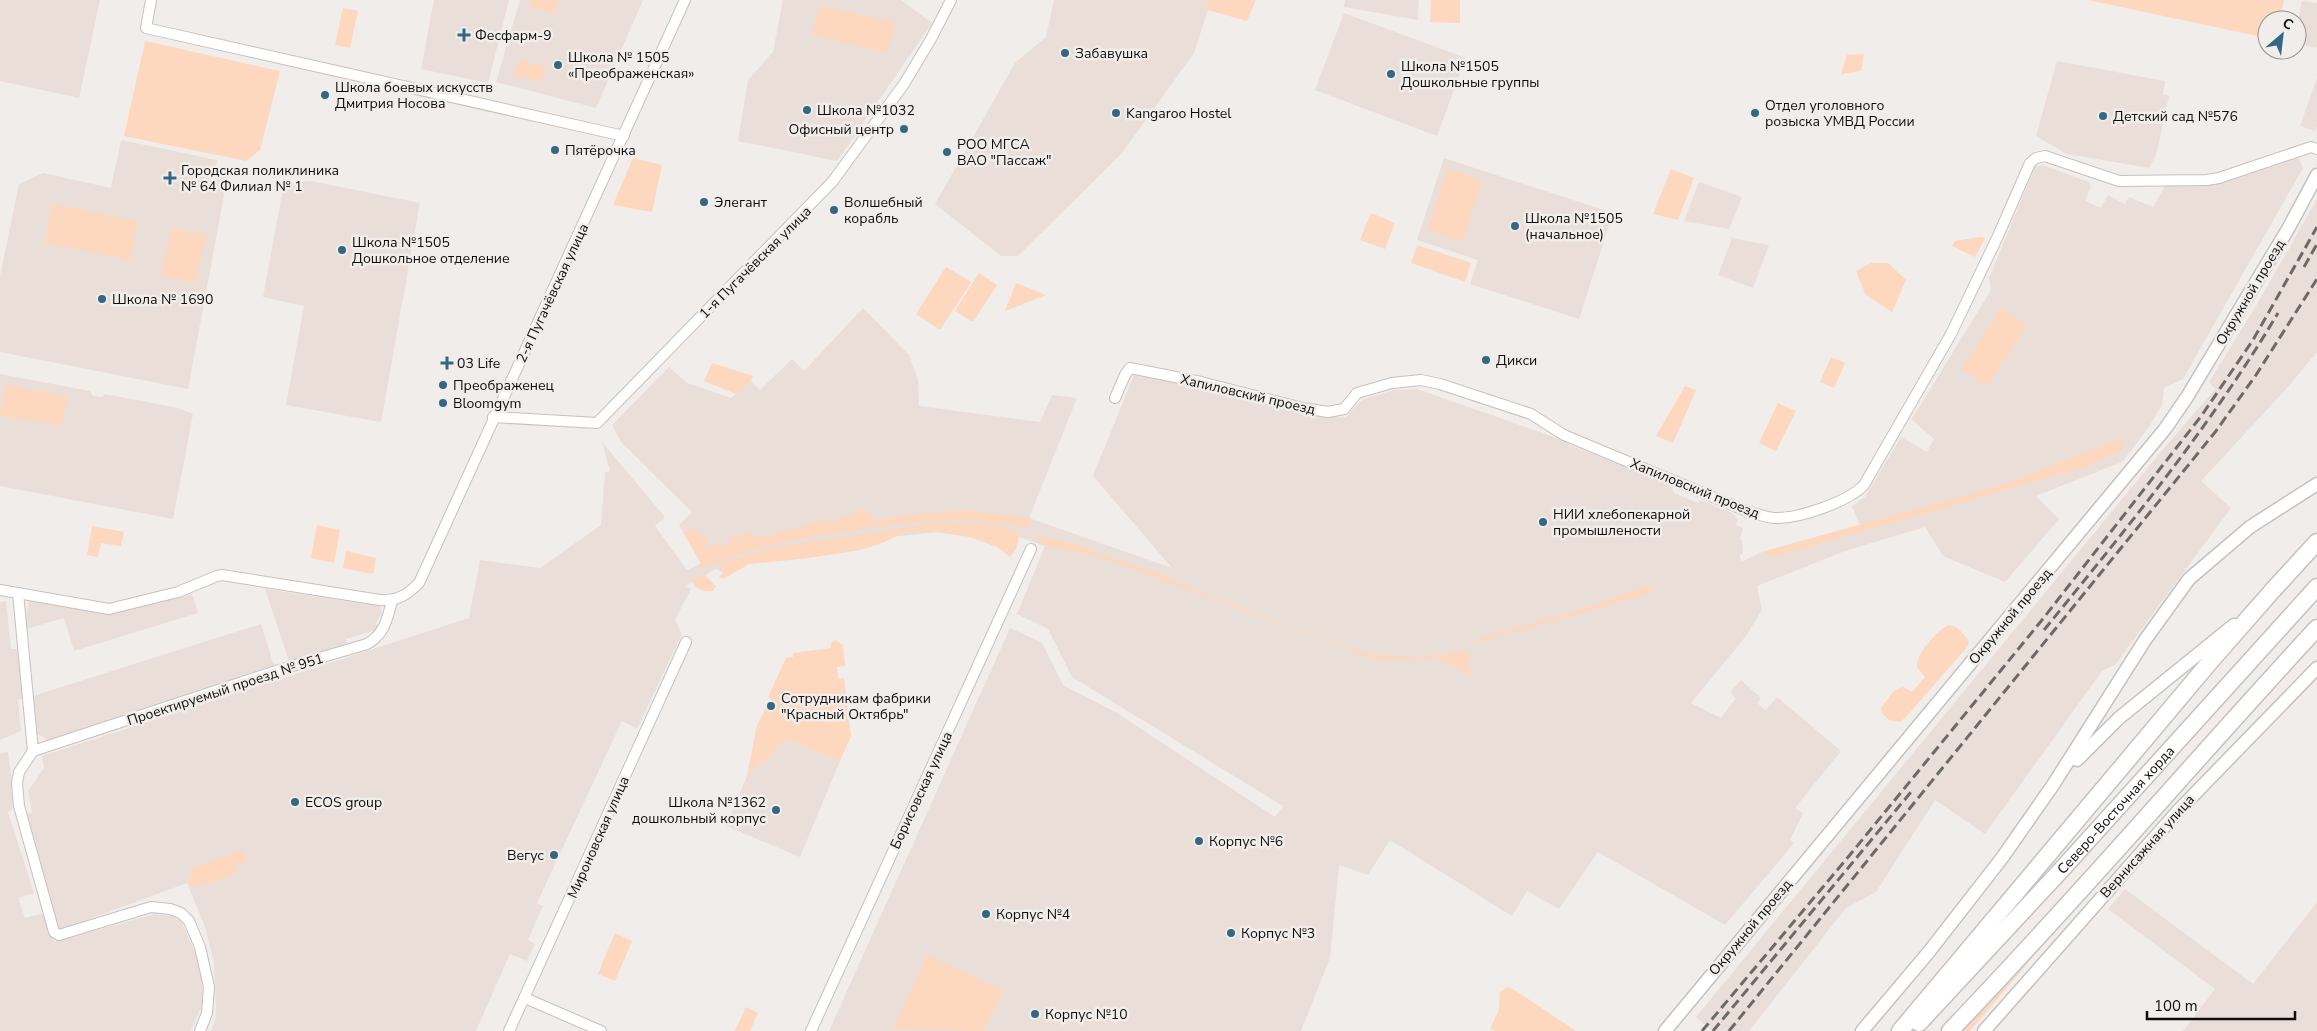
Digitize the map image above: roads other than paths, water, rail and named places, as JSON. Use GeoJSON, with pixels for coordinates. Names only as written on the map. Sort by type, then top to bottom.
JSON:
{"type":"FeatureCollection","features":[{"type":"Feature","properties":{"kind":"main road"},"geometry":{"type":"LineString","coordinates":[[1900,1031],[2272,590],[2317,542]]}},
{"type":"Feature","properties":{"kind":"main road","name":"Северо-Восточная хорда"},"geometry":{"type":"LineString","coordinates":[[1912,1031],[2057,875],[2317,587]]}},
{"type":"Feature","properties":{"kind":"main road","name":"Северо-Восточная хорда"},"geometry":{"type":"LineString","coordinates":[[1950,1031],[2085,886],[2228,724],[2317,628]]}},
{"type":"Feature","properties":{"kind":"street"},"geometry":{"type":"LineString","coordinates":[[151,0],[146,28],[624,136]]}},
{"type":"Feature","properties":{"kind":"street","name":"2-я Пугачёвская улица"},"geometry":{"type":"LineString","coordinates":[[392,601],[406,596],[419,583],[493,417],[685,0]]}},
{"type":"Feature","properties":{"kind":"street","name":"1-я Пугачёвская улица"},"geometry":{"type":"LineString","coordinates":[[493,417],[597,423],[833,181],[904,84],[932,39],[951,0]]}},
{"type":"Feature","properties":{"kind":"street","name":"Хапиловский проезд"},"geometry":{"type":"LineString","coordinates":[[1115,398],[1130,368],[1201,382],[1303,408],[1328,412],[1344,409],[1357,394],[1392,383],[1421,380],[1451,387],[1530,414],[1564,435],[1744,510],[1768,517],[1789,517],[1847,499],[1864,485],[1951,334],[1998,236],[2030,163],[2036,158],[2044,156],[2119,181],[2207,180],[2219,178],[2311,147],[2317,149]]}},
{"type":"Feature","properties":{"kind":"street","name":"Окружной проезд"},"geometry":{"type":"LineString","coordinates":[[1665,1031],[2156,441],[2187,397],[2288,229],[2317,175]]}},
{"type":"Feature","properties":{"kind":"street"},"geometry":{"type":"LineString","coordinates":[[1862,1031],[1928,953],[2002,858],[2053,785],[2150,632],[2189,579],[2250,527],[2317,484]]}},
{"type":"Feature","properties":{"kind":"street","name":"Борисовская улица"},"geometry":{"type":"LineString","coordinates":[[812,1031],[1031,549]]}},
{"type":"Feature","properties":{"kind":"street"},"geometry":{"type":"LineString","coordinates":[[0,590],[109,609],[178,592],[222,575],[392,601]]}},
{"type":"Feature","properties":{"kind":"street"},"geometry":{"type":"LineString","coordinates":[[2053,785],[2119,718],[2198,656],[2272,590]]}},
{"type":"Feature","properties":{"kind":"street"},"geometry":{"type":"LineString","coordinates":[[18,593],[33,751],[19,772],[17,784],[19,806],[54,932],[59,935],[151,906],[176,910],[189,921],[206,964],[210,988],[207,1013],[200,1031]]}},
{"type":"Feature","properties":{"kind":"street","name":"Проектируемый проезд № 951"},"geometry":{"type":"LineString","coordinates":[[33,751],[282,669],[367,644],[377,638],[382,631],[392,601]]}},
{"type":"Feature","properties":{"kind":"street","name":"Мироновская улица"},"geometry":{"type":"LineString","coordinates":[[509,1031],[686,642]]}},
{"type":"Feature","properties":{"kind":"street","name":"Вернисажная улица"},"geometry":{"type":"LineString","coordinates":[[1984,1031],[2178,811],[2317,668]]}},
{"type":"Feature","properties":{"kind":"street"},"geometry":{"type":"LineString","coordinates":[[525,998],[601,1031]]}},
{"type":"Feature","properties":{"kind":"railway"},"geometry":{"type":"LineString","coordinates":[[1702,1031],[1849,856],[2042,620],[2202,415],[2253,340],[2317,227]]}},
{"type":"Feature","properties":{"kind":"railway"},"geometry":{"type":"LineString","coordinates":[[2304,267],[2317,244]]}},
{"type":"Feature","properties":{"kind":"railway"},"geometry":{"type":"LineString","coordinates":[[1729,1031],[2216,431],[2256,375],[2317,279]]}},
{"type":"Feature","properties":{"kind":"railway"},"geometry":{"type":"LineString","coordinates":[[2044,630],[2167,476],[2225,396],[2278,313]]}},
{"type":"Feature","properties":{"kind":"railway"},"geometry":{"type":"LineString","coordinates":[[1713,1031],[1911,792]]}},
{"type":"Feature","properties":{"kind":"place","name":"Фесфарм-9"},"geometry":{"type":"Point","coordinates":[464,35]}},
{"type":"Feature","properties":{"kind":"place","name":"Забавушка"},"geometry":{"type":"Point","coordinates":[1065,53]}},
{"type":"Feature","properties":{"kind":"place","name":"Школа № 1505 «Преображенская»"},"geometry":{"type":"Point","coordinates":[558,65]}},
{"type":"Feature","properties":{"kind":"place","name":"Школа №1505 Дошкольные группы"},"geometry":{"type":"Point","coordinates":[1391,74]}},
{"type":"Feature","properties":{"kind":"place","name":"Школа боевых искусств Дмитрия Носова"},"geometry":{"type":"Point","coordinates":[325,95]}},
{"type":"Feature","properties":{"kind":"place","name":"Школа №1032"},"geometry":{"type":"Point","coordinates":[807,110]}},
{"type":"Feature","properties":{"kind":"place","name":"Kangaroo Hostel"},"geometry":{"type":"Point","coordinates":[1116,113]}},
{"type":"Feature","properties":{"kind":"place","name":"Отдел уголовного розыска УМВД России"},"geometry":{"type":"Point","coordinates":[1755,113]}},
{"type":"Feature","properties":{"kind":"place","name":"Детский сад №576"},"geometry":{"type":"Point","coordinates":[2103,116]}},
{"type":"Feature","properties":{"kind":"place","name":"Офисный центр"},"geometry":{"type":"Point","coordinates":[904,129]}},
{"type":"Feature","properties":{"kind":"place","name":"Пятёрочка"},"geometry":{"type":"Point","coordinates":[555,150]}},
{"type":"Feature","properties":{"kind":"place","name":"РОО МГСА ВАО \"Пассаж\""},"geometry":{"type":"Point","coordinates":[947,152]}},
{"type":"Feature","properties":{"kind":"place","name":"Городская поликлиника № 64 Филиал № 1"},"geometry":{"type":"Point","coordinates":[170,178]}},
{"type":"Feature","properties":{"kind":"place","name":"Элегант"},"geometry":{"type":"Point","coordinates":[704,202]}},
{"type":"Feature","properties":{"kind":"place","name":"Волшебный корабль"},"geometry":{"type":"Point","coordinates":[834,210]}},
{"type":"Feature","properties":{"kind":"place","name":"Школа №1505 (начальное)"},"geometry":{"type":"Point","coordinates":[1515,226]}},
{"type":"Feature","properties":{"kind":"place","name":"Школа №1505 Дошкольное отделение"},"geometry":{"type":"Point","coordinates":[342,250]}},
{"type":"Feature","properties":{"kind":"place","name":"Школа № 1690"},"geometry":{"type":"Point","coordinates":[102,299]}},
{"type":"Feature","properties":{"kind":"place","name":"Дикси"},"geometry":{"type":"Point","coordinates":[1486,360]}},
{"type":"Feature","properties":{"kind":"place","name":"03 Life"},"geometry":{"type":"Point","coordinates":[447,363]}},
{"type":"Feature","properties":{"kind":"place","name":"Преображенец"},"geometry":{"type":"Point","coordinates":[443,385]}},
{"type":"Feature","properties":{"kind":"place","name":"Bloomgym"},"geometry":{"type":"Point","coordinates":[443,403]}},
{"type":"Feature","properties":{"kind":"place","name":"НИИ хлебопекарной промышлености"},"geometry":{"type":"Point","coordinates":[1543,522]}},
{"type":"Feature","properties":{"kind":"place","name":"Сотрудникам фабрики \"Красный Октябрь\""},"geometry":{"type":"Point","coordinates":[771,706]}},
{"type":"Feature","properties":{"kind":"place","name":"ECOS group"},"geometry":{"type":"Point","coordinates":[295,802]}},
{"type":"Feature","properties":{"kind":"place","name":"Школа №1362 дошкольный корпус"},"geometry":{"type":"Point","coordinates":[776,810]}},
{"type":"Feature","properties":{"kind":"place","name":"Корпус №6"},"geometry":{"type":"Point","coordinates":[1199,841]}},
{"type":"Feature","properties":{"kind":"place","name":"Вегус"},"geometry":{"type":"Point","coordinates":[554,855]}},
{"type":"Feature","properties":{"kind":"place","name":"Корпус №4"},"geometry":{"type":"Point","coordinates":[986,914]}},
{"type":"Feature","properties":{"kind":"place","name":"Корпус №3"},"geometry":{"type":"Point","coordinates":[1231,933]}},
{"type":"Feature","properties":{"kind":"place","name":"Корпус №10"},"geometry":{"type":"Point","coordinates":[1035,1014]}}]}
